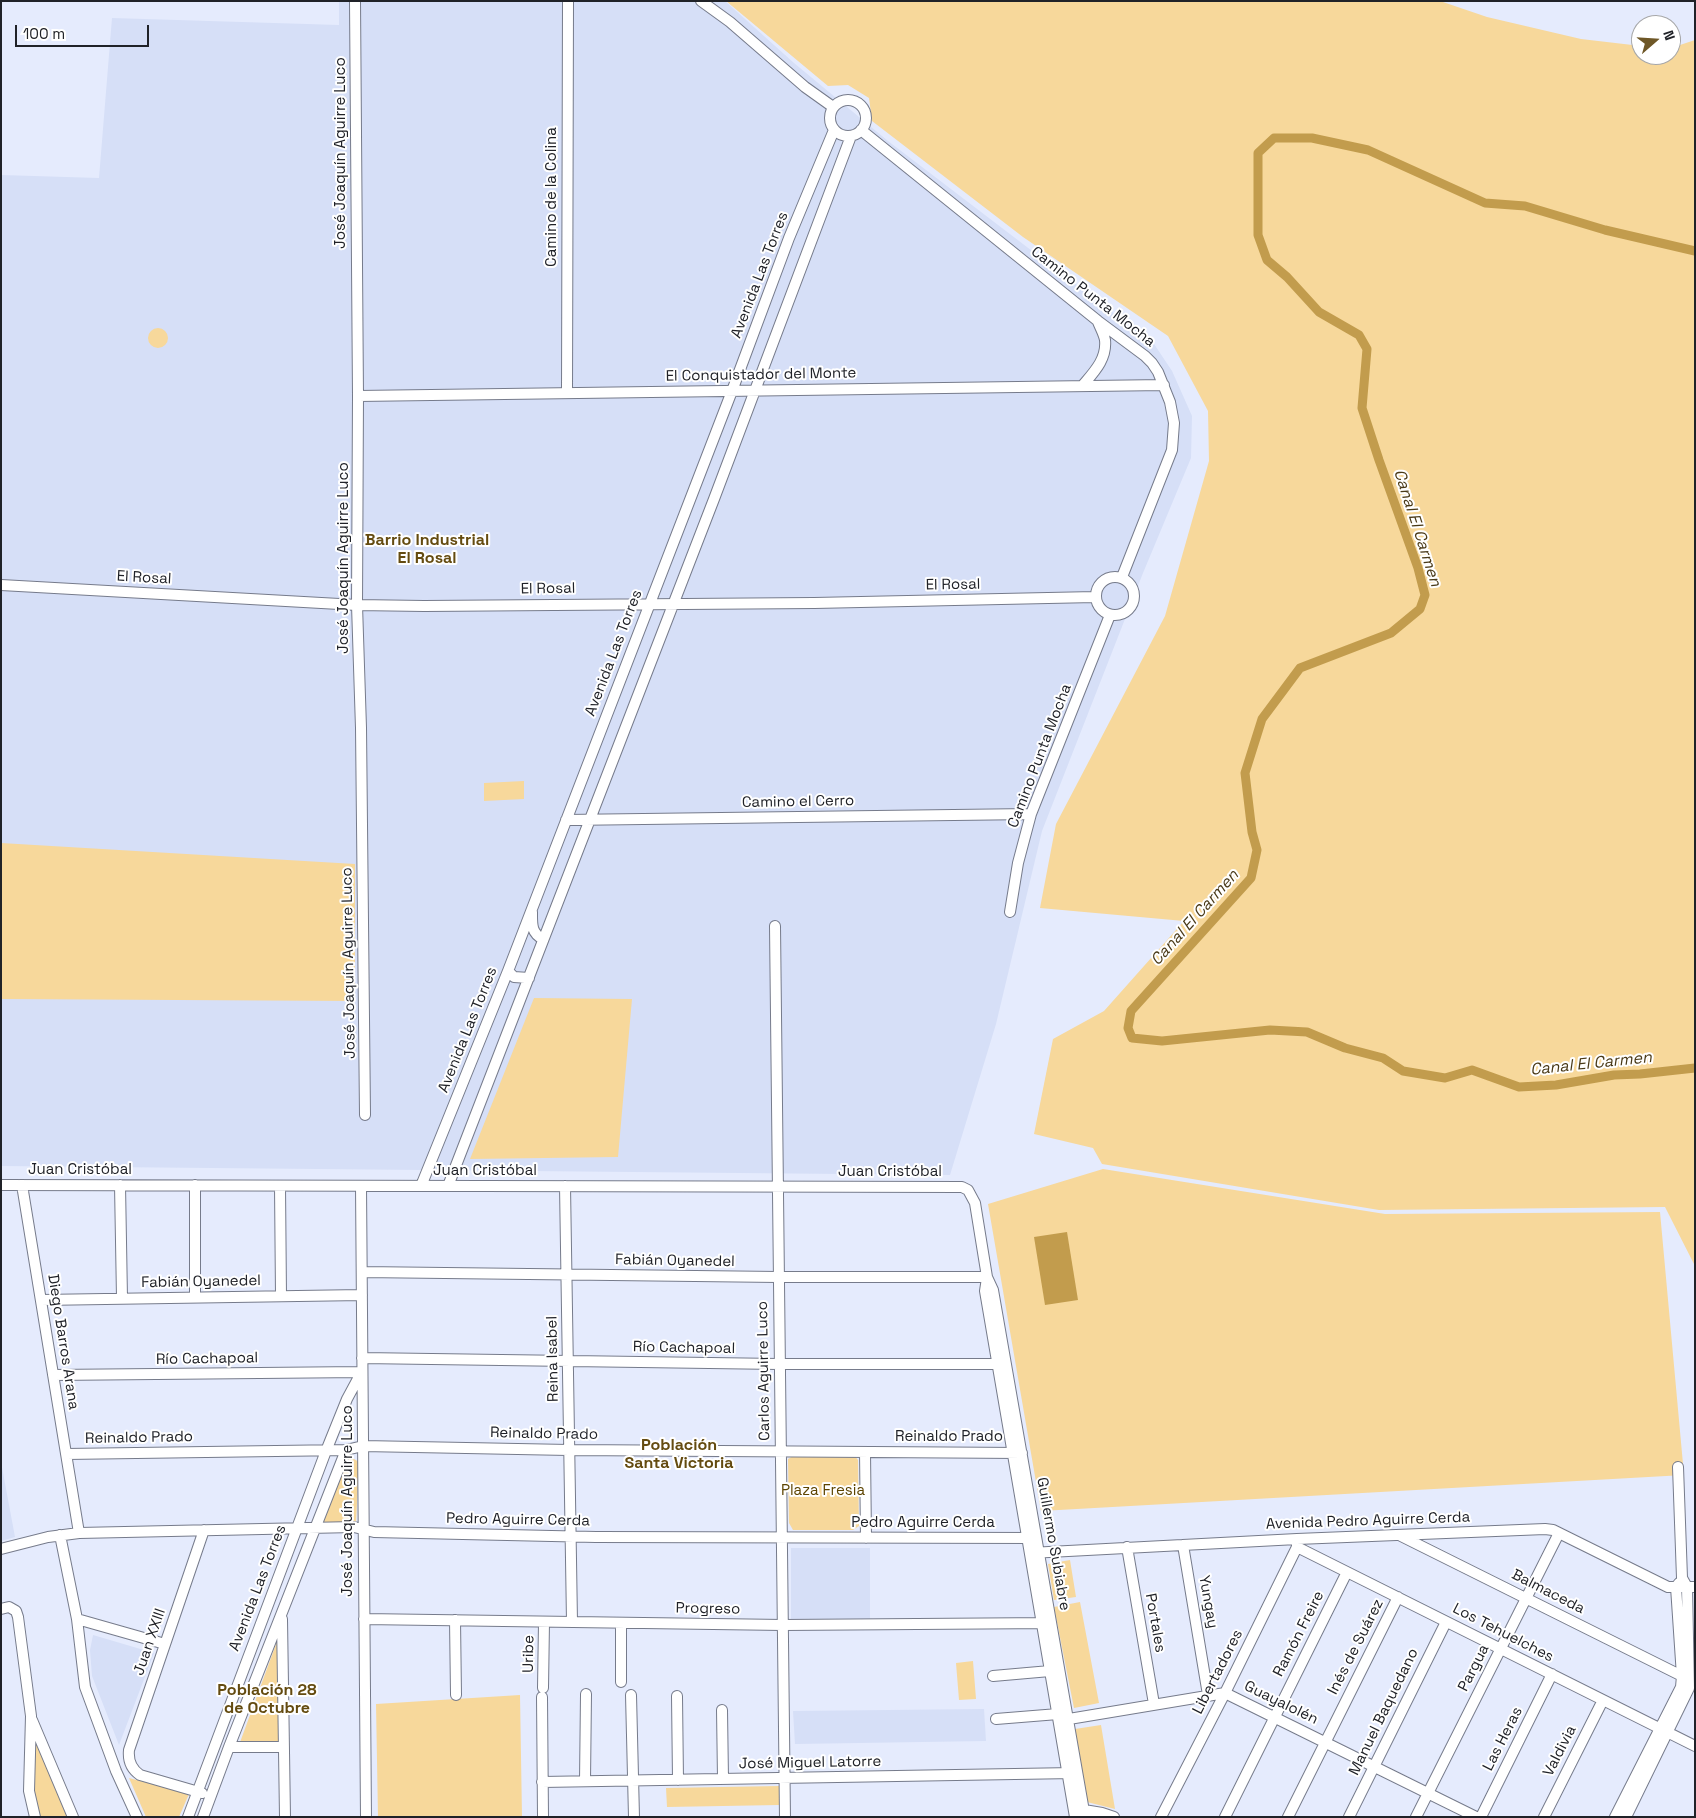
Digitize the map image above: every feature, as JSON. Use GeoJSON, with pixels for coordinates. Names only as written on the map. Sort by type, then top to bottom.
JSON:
{"type":"FeatureCollection","features":[{"type":"Feature","properties":{"kind":"street","name":"José Joaquín Aguirre Luco"},"geometry":{"type":"LineString","coordinates":[[355,1],[358,396],[357,604],[361,728],[365,1115]]}},
{"type":"Feature","properties":{"kind":"street","name":"Camino de la Colina"},"geometry":{"type":"LineString","coordinates":[[567,393],[568,1]]}},
{"type":"Feature","properties":{"kind":"street"},"geometry":{"type":"LineString","coordinates":[[701,1],[730,22],[805,87],[833,107]]}},
{"type":"Feature","properties":{"kind":"street"},"geometry":{"type":"LineString","coordinates":[[847,100],[857,103],[861,106],[865,116],[864,126],[851,136],[842,135],[834,130],[830,121],[833,107],[837,103],[847,100]]}},
{"type":"Feature","properties":{"kind":"street","name":"Avenida Las Torres"},"geometry":{"type":"LineString","coordinates":[[421,1186],[508,971],[732,391],[789,238],[834,130]]}},
{"type":"Feature","properties":{"kind":"street","name":"Camino Punta Mocha"},"geometry":{"type":"LineString","coordinates":[[861,130],[1152,363],[1164,385],[1170,402],[1174,423],[1172,450],[1122,577]]}},
{"type":"Feature","properties":{"kind":"street"},"geometry":{"type":"LineString","coordinates":[[448,1186],[756,390],[851,136]]}},
{"type":"Feature","properties":{"kind":"street"},"geometry":{"type":"LineString","coordinates":[[1083,385],[1097,368],[1103,356],[1105,340],[1098,321]]}},
{"type":"Feature","properties":{"kind":"street","name":"El Conquistador del Monte"},"geometry":{"type":"LineString","coordinates":[[358,396],[1164,385]]}},
{"type":"Feature","properties":{"kind":"street"},"geometry":{"type":"LineString","coordinates":[[1109,577],[1122,577],[1132,586],[1134,598],[1128,610],[1123,614],[1110,615],[1100,608],[1095,597],[1099,584],[1109,577]]}},
{"type":"Feature","properties":{"kind":"street","name":"El Rosal"},"geometry":{"type":"LineString","coordinates":[[1,585],[357,604],[434,606],[1095,597]]}},
{"type":"Feature","properties":{"kind":"street","name":"Camino Punta Mocha"},"geometry":{"type":"LineString","coordinates":[[1010,912],[1018,862],[1032,814],[1110,615]]}},
{"type":"Feature","properties":{"kind":"street","name":"Camino el Cerro"},"geometry":{"type":"LineString","coordinates":[[566,820],[1032,814]]}},
{"type":"Feature","properties":{"kind":"street"},"geometry":{"type":"LineString","coordinates":[[532,906],[533,930],[536,936],[543,939]]}},
{"type":"Feature","properties":{"kind":"street","name":"Carlos Aguirre Luco"},"geometry":{"type":"LineString","coordinates":[[774,926],[785,1817]]}},
{"type":"Feature","properties":{"kind":"street"},"geometry":{"type":"LineString","coordinates":[[508,971],[514,977],[528,978]]}},
{"type":"Feature","properties":{"kind":"street","name":"Juan Cristóbal"},"geometry":{"type":"LineString","coordinates":[[1,1185],[962,1187],[968,1190]]}},
{"type":"Feature","properties":{"kind":"street","name":"Diego Barros Arana"},"geometry":{"type":"LineString","coordinates":[[22,1185],[79,1533]]}},
{"type":"Feature","properties":{"kind":"street"},"geometry":{"type":"LineString","coordinates":[[120,1185],[122,1298]]}},
{"type":"Feature","properties":{"kind":"street"},"geometry":{"type":"LineString","coordinates":[[195,1186],[195,1297]]}},
{"type":"Feature","properties":{"kind":"street"},"geometry":{"type":"LineString","coordinates":[[280,1186],[281,1296]]}},
{"type":"Feature","properties":{"kind":"street","name":"José Joaquín Aguirre Luco"},"geometry":{"type":"LineString","coordinates":[[361,1186],[366,1817]]}},
{"type":"Feature","properties":{"kind":"street","name":"Reina Isabel"},"geometry":{"type":"LineString","coordinates":[[565,1186],[572,1622]]}},
{"type":"Feature","properties":{"kind":"street","name":"Guillermo Subiabre"},"geometry":{"type":"LineString","coordinates":[[968,1190],[975,1204],[987,1277],[993,1290],[1002,1364],[1046,1623],[1069,1720],[1075,1817]]}},
{"type":"Feature","properties":{"kind":"street","name":"Fabián Oyanedel"},"geometry":{"type":"LineString","coordinates":[[362,1272],[778,1277],[987,1277]]}},
{"type":"Feature","properties":{"kind":"street","name":"Fabián Oyanedel"},"geometry":{"type":"LineString","coordinates":[[41,1300],[362,1295]]}},
{"type":"Feature","properties":{"kind":"street","name":"Río Cachapoal"},"geometry":{"type":"LineString","coordinates":[[362,1358],[779,1364],[1002,1364]]}},
{"type":"Feature","properties":{"kind":"street","name":"Avenida Las Torres"},"geometry":{"type":"LineString","coordinates":[[188,1817],[326,1451],[347,1399],[362,1372]]}},
{"type":"Feature","properties":{"kind":"street","name":"Río Cachapoal"},"geometry":{"type":"LineString","coordinates":[[53,1375],[362,1372]]}},
{"type":"Feature","properties":{"kind":"street","name":"Reinaldo Prado"},"geometry":{"type":"LineString","coordinates":[[66,1454],[326,1451],[346,1450],[363,1446],[569,1450],[1017,1453]]}},
{"type":"Feature","properties":{"kind":"street","name":"Avenida Las Torres"},"geometry":{"type":"LineString","coordinates":[[203,1817],[229,1746],[346,1450]]}},
{"type":"Feature","properties":{"kind":"street"},"geometry":{"type":"LineString","coordinates":[[865,1452],[866,1538]]}},
{"type":"Feature","properties":{"kind":"street"},"geometry":{"type":"LineString","coordinates":[[1615,1817],[1664,1730],[1688,1692],[1690,1683],[1688,1584],[1678,1467]]}},
{"type":"Feature","properties":{"kind":"street","name":"Pedro Aguirre Cerda"},"geometry":{"type":"LineString","coordinates":[[1,1549],[60,1535],[79,1533],[354,1527],[374,1532],[570,1536],[1032,1538]]}},
{"type":"Feature","properties":{"kind":"street","name":"Avenida Pedro Aguirre Cerda"},"geometry":{"type":"LineString","coordinates":[[1034,1552],[1183,1544],[1297,1543],[1529,1529],[1553,1530],[1668,1586],[1676,1587],[1688,1584]]}},
{"type":"Feature","properties":{"kind":"street","name":"Juan XXIII"},"geometry":{"type":"LineString","coordinates":[[198,1792],[140,1775],[134,1771],[131,1764],[130,1750],[204,1530]]}},
{"type":"Feature","properties":{"kind":"street","name":"Pargua"},"geometry":{"type":"LineString","coordinates":[[1416,1817],[1559,1533]]}},
{"type":"Feature","properties":{"kind":"street"},"geometry":{"type":"LineString","coordinates":[[60,1535],[77,1619],[82,1675],[85,1687],[116,1771],[137,1817]]}},
{"type":"Feature","properties":{"kind":"street","name":"Balmaceda"},"geometry":{"type":"LineString","coordinates":[[1400,1536],[1682,1676]]}},
{"type":"Feature","properties":{"kind":"street","name":"Los Tehuelches"},"geometry":{"type":"LineString","coordinates":[[1297,1543],[1347,1572],[1695,1746]]}},
{"type":"Feature","properties":{"kind":"street","name":"Libertadores"},"geometry":{"type":"LineString","coordinates":[[1161,1817],[1225,1693],[1297,1543]]}},
{"type":"Feature","properties":{"kind":"street","name":"Yungay"},"geometry":{"type":"LineString","coordinates":[[1183,1544],[1208,1694]]}},
{"type":"Feature","properties":{"kind":"street","name":"Portales"},"geometry":{"type":"LineString","coordinates":[[1127,1547],[1154,1704]]}},
{"type":"Feature","properties":{"kind":"street","name":"Ramón Freire"},"geometry":{"type":"LineString","coordinates":[[1225,1817],[1347,1572]]}},
{"type":"Feature","properties":{"kind":"street"},"geometry":{"type":"LineString","coordinates":[[1626,1817],[1681,1687],[1682,1676],[1676,1587]]}},
{"type":"Feature","properties":{"kind":"street","name":"Inés de Suárez"},"geometry":{"type":"LineString","coordinates":[[1288,1817],[1398,1597]]}},
{"type":"Feature","properties":{"kind":"street"},"geometry":{"type":"LineString","coordinates":[[1,1609],[9,1607],[16,1611],[18,1617],[31,1716],[29,1791],[35,1817]]}},
{"type":"Feature","properties":{"kind":"street"},"geometry":{"type":"LineString","coordinates":[[282,1612],[285,1817]]}},
{"type":"Feature","properties":{"kind":"street"},"geometry":{"type":"LineString","coordinates":[[77,1619],[165,1644]]}},
{"type":"Feature","properties":{"kind":"street","name":"Progreso"},"geometry":{"type":"LineString","coordinates":[[364,1619],[782,1625],[1046,1623]]}},
{"type":"Feature","properties":{"kind":"street"},"geometry":{"type":"LineString","coordinates":[[455,1620],[456,1696]]}},
{"type":"Feature","properties":{"kind":"street","name":"Uribe"},"geometry":{"type":"LineString","coordinates":[[542,1817],[544,1622]]}},
{"type":"Feature","properties":{"kind":"street","name":"Manuel Baquedano"},"geometry":{"type":"LineString","coordinates":[[1349,1817],[1446,1622]]}},
{"type":"Feature","properties":{"kind":"street"},"geometry":{"type":"LineString","coordinates":[[621,1623],[621,1682]]}},
{"type":"Feature","properties":{"kind":"street","name":"Guillermo Subiabre"},"geometry":{"type":"LineString","coordinates":[[1046,1623],[1050,1671],[1058,1714],[1072,1773],[1085,1814]]}},
{"type":"Feature","properties":{"kind":"street"},"geometry":{"type":"LineString","coordinates":[[992,1676],[1050,1671]]}},
{"type":"Feature","properties":{"kind":"street","name":"Las Heras"},"geometry":{"type":"LineString","coordinates":[[1481,1817],[1552,1674]]}},
{"type":"Feature","properties":{"kind":"street","name":"Guayalolén"},"geometry":{"type":"LineString","coordinates":[[1069,1720],[1208,1694],[1225,1693],[1476,1817]]}},
{"type":"Feature","properties":{"kind":"street"},"geometry":{"type":"LineString","coordinates":[[586,1694],[586,1781]]}},
{"type":"Feature","properties":{"kind":"street"},"geometry":{"type":"LineString","coordinates":[[631,1695],[634,1817]]}},
{"type":"Feature","properties":{"kind":"street"},"geometry":{"type":"LineString","coordinates":[[676,1696],[678,1780]]}},
{"type":"Feature","properties":{"kind":"street","name":"Valdivia"},"geometry":{"type":"LineString","coordinates":[[1544,1817],[1603,1700]]}},
{"type":"Feature","properties":{"kind":"street"},"geometry":{"type":"LineString","coordinates":[[722,1710],[722,1779]]}},
{"type":"Feature","properties":{"kind":"street"},"geometry":{"type":"LineString","coordinates":[[996,1719],[1058,1714],[1069,1720]]}},
{"type":"Feature","properties":{"kind":"street"},"geometry":{"type":"LineString","coordinates":[[31,1716],[73,1817]]}},
{"type":"Feature","properties":{"kind":"street"},"geometry":{"type":"LineString","coordinates":[[229,1746],[284,1747]]}},
{"type":"Feature","properties":{"kind":"street","name":"José Miguel Latorre"},"geometry":{"type":"LineString","coordinates":[[542,1782],[1072,1773]]}},
{"type":"Feature","properties":{"kind":"street"},"geometry":{"type":"LineString","coordinates":[[198,1792],[211,1796]]}},
{"type":"Feature","properties":{"kind":"street"},"geometry":{"type":"LineString","coordinates":[[1085,1814],[1102,1813],[1114,1817]]}},
{"type":"Feature","properties":{"kind":"shaded area"},"geometry":{"type":"Polygon","coordinates":[[[339,1],[725,1],[794,63],[888,141],[1154,344],[1172,371],[1192,416],[1191,458],[1143,573],[1042,831],[996,1024],[950,1175],[1,1166],[1,175],[99,178],[112,18],[339,25],[339,1]]]}},
{"type":"Feature","properties":{"kind":"shaded area"},"geometry":{"type":"Polygon","coordinates":[[[1067,1232],[1078,1300],[1045,1305],[1034,1237],[1067,1232]]]}},
{"type":"Feature","properties":{"kind":"shaded area"},"geometry":{"type":"Polygon","coordinates":[[[1,1462],[15,1537],[1,1541],[1,1462]]]}},
{"type":"Feature","properties":{"kind":"shaded area"},"geometry":{"type":"Polygon","coordinates":[[[791,1548],[870,1548],[870,1619],[791,1619],[791,1548]]]}},
{"type":"Feature","properties":{"kind":"shaded area"},"geometry":{"type":"Polygon","coordinates":[[[93,1635],[154,1653],[119,1745],[92,1676],[90,1650],[93,1635]]]}},
{"type":"Feature","properties":{"kind":"shaded area"},"geometry":{"type":"Polygon","coordinates":[[[984,1709],[986,1741],[795,1744],[793,1711],[984,1709]]]}},
{"type":"Feature","properties":{"kind":"green space"},"geometry":{"type":"Polygon","coordinates":[[[726,1],[1440,1],[1487,17],[1581,39],[1631,45],[1631,65],[1681,65],[1681,45],[1695,40],[1695,1266],[1665,1207],[1379,1210],[1102,1164],[1093,1148],[1034,1134],[1053,1039],[1104,1011],[1184,921],[1040,908],[1056,824],[1165,616],[1209,461],[1208,411],[1168,336],[1023,237],[872,121],[869,98],[848,85],[828,86],[726,1]]]}},
{"type":"Feature","properties":{"kind":"green space"},"geometry":{"type":"Polygon","coordinates":[[[158,328],[165,331],[168,338],[165,345],[158,348],[151,345],[148,338],[151,331],[158,328]]]}},
{"type":"Feature","properties":{"kind":"green space"},"geometry":{"type":"Polygon","coordinates":[[[524,781],[524,799],[484,801],[484,783],[524,781]]]}},
{"type":"Feature","properties":{"kind":"green space"},"geometry":{"type":"Polygon","coordinates":[[[1,843],[355,864],[355,1001],[1,999],[1,843]]]}},
{"type":"Feature","properties":{"kind":"green space"},"geometry":{"type":"Polygon","coordinates":[[[534,998],[632,999],[618,1157],[470,1159],[534,998]]]}},
{"type":"Feature","properties":{"kind":"green space"},"geometry":{"type":"Polygon","coordinates":[[[1103,1169],[1385,1214],[1660,1212],[1684,1475],[1041,1511],[988,1204],[1103,1169]]]}},
{"type":"Feature","properties":{"kind":"green space","name":"Plaza Fresia"},"geometry":{"type":"Polygon","coordinates":[[[854,1455],[858,1460],[859,1526],[853,1530],[793,1530],[789,1523],[788,1459],[793,1456],[854,1455]]]}},
{"type":"Feature","properties":{"kind":"green space"},"geometry":{"type":"Polygon","coordinates":[[[349,1456],[359,1462],[356,1523],[323,1522],[349,1456]]]}},
{"type":"Feature","properties":{"kind":"green space"},"geometry":{"type":"Polygon","coordinates":[[[1070,1560],[1076,1597],[1054,1600],[1048,1564],[1070,1560]]]}},
{"type":"Feature","properties":{"kind":"green space"},"geometry":{"type":"Polygon","coordinates":[[[1080,1602],[1099,1703],[1074,1708],[1054,1607],[1080,1602]]]}},
{"type":"Feature","properties":{"kind":"green space"},"geometry":{"type":"Polygon","coordinates":[[[279,1636],[280,1741],[239,1745],[279,1636]]]}},
{"type":"Feature","properties":{"kind":"green space"},"geometry":{"type":"Polygon","coordinates":[[[973,1661],[976,1699],[959,1700],[956,1663],[973,1661]]]}},
{"type":"Feature","properties":{"kind":"green space"},"geometry":{"type":"Polygon","coordinates":[[[520,1695],[522,1817],[378,1817],[376,1704],[520,1695]]]}},
{"type":"Feature","properties":{"kind":"green space"},"geometry":{"type":"Polygon","coordinates":[[[1101,1725],[1115,1809],[1087,1802],[1075,1729],[1101,1725]]]}},
{"type":"Feature","properties":{"kind":"green space"},"geometry":{"type":"Polygon","coordinates":[[[32,1728],[69,1817],[38,1817],[34,1809],[32,1728]]]}},
{"type":"Feature","properties":{"kind":"green space"},"geometry":{"type":"Polygon","coordinates":[[[129,1778],[189,1794],[179,1817],[146,1817],[129,1778]]]}},
{"type":"Feature","properties":{"kind":"green space"},"geometry":{"type":"Polygon","coordinates":[[[779,1786],[779,1805],[667,1807],[666,1788],[779,1786]]]}},
{"type":"Feature","properties":{"kind":"waterway","name":"Canal El Carmen"},"geometry":{"type":"LineString","coordinates":[[1695,251],[1605,230],[1525,206],[1485,203],[1368,150],[1312,138],[1274,138],[1258,153],[1258,235],[1267,260],[1287,277],[1319,312],[1359,335],[1367,349],[1362,408],[1418,568],[1425,595],[1420,609],[1391,633],[1300,668],[1262,719],[1245,773],[1252,832],[1257,850],[1251,878],[1131,1011],[1128,1028],[1132,1038],[1162,1041],[1270,1030],[1307,1032],[1345,1048],[1383,1058],[1403,1071],[1445,1078],[1472,1070],[1519,1087],[1556,1085],[1614,1075],[1695,1068]]}},
{"type":"Feature","properties":{"kind":"district","name":"Barrio Industrial El Rosal"},"geometry":{"type":"Point","coordinates":[427,550]}},
{"type":"Feature","properties":{"kind":"district","name":"Población Santa Victoria"},"geometry":{"type":"Point","coordinates":[679,1455]}},
{"type":"Feature","properties":{"kind":"district","name":"Población 28 de Octubre"},"geometry":{"type":"Point","coordinates":[267,1700]}}]}
